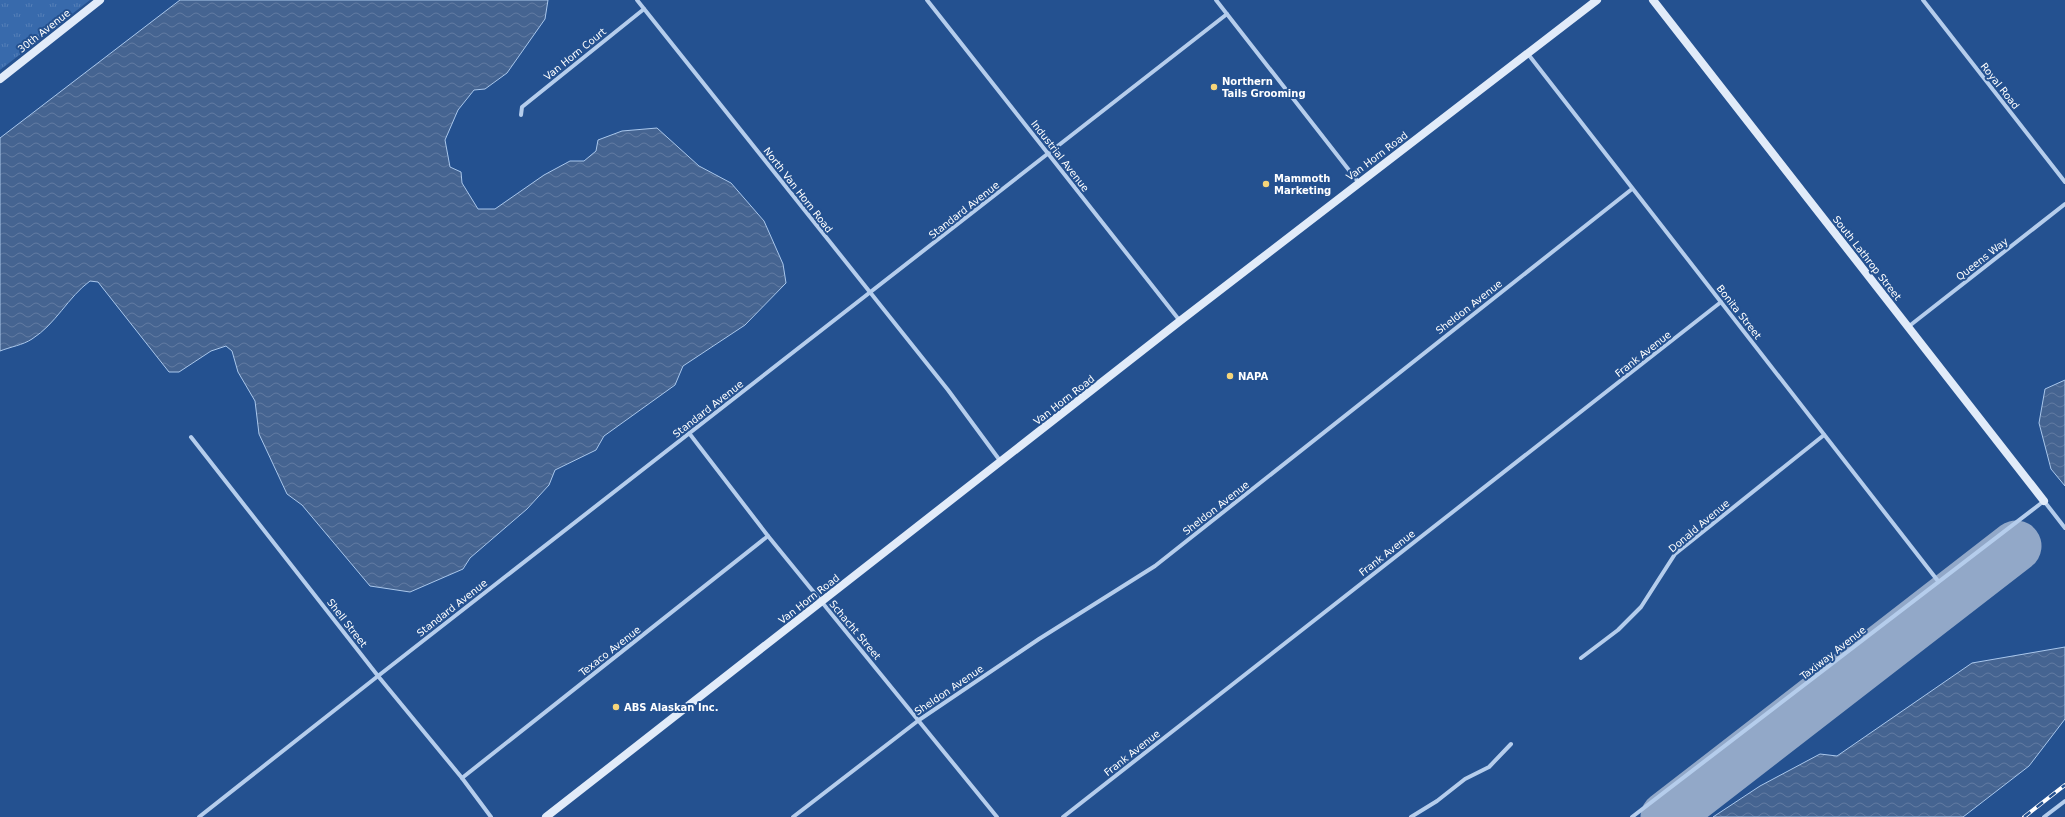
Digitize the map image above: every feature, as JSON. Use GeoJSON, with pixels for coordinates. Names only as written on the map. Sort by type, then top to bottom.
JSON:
{"type":"FeatureCollection","features":[{"type":"Feature","properties":{"kind":"main road","name":"30th Avenue"},"geometry":{"type":"LineString","coordinates":[[0,78],[100,0]]}},
{"type":"Feature","properties":{"kind":"main road","name":"Van Horn Road"},"geometry":{"type":"LineString","coordinates":[[546,817],[1180,322],[1597,0]]}},
{"type":"Feature","properties":{"kind":"main road","name":"South Lathrop Street"},"geometry":{"type":"LineString","coordinates":[[1653,0],[2044,501]]}},
{"type":"Feature","properties":{"kind":"street","name":"North Van Horn Road"},"geometry":{"type":"LineString","coordinates":[[637,0],[869,293],[948,390],[1001,462]]}},
{"type":"Feature","properties":{"kind":"street","name":"Industrial Avenue"},"geometry":{"type":"LineString","coordinates":[[927,0],[1180,322]]}},
{"type":"Feature","properties":{"kind":"street"},"geometry":{"type":"LineString","coordinates":[[1216,0],[1359,183]]}},
{"type":"Feature","properties":{"kind":"street","name":"Royal Road"},"geometry":{"type":"LineString","coordinates":[[1923,0],[2065,182]]}},
{"type":"Feature","properties":{"kind":"street","name":"Van Horn Court"},"geometry":{"type":"LineString","coordinates":[[521,115],[522,107],[644,9]]}},
{"type":"Feature","properties":{"kind":"street","name":"Standard Avenue"},"geometry":{"type":"LineString","coordinates":[[199,817],[1227,14]]}},
{"type":"Feature","properties":{"kind":"street","name":"Bonita Street"},"geometry":{"type":"LineString","coordinates":[[1528,54],[1938,581]]}},
{"type":"Feature","properties":{"kind":"street","name":"Sheldon Avenue"},"geometry":{"type":"LineString","coordinates":[[793,817],[919,720],[1039,638],[1155,566],[1632,188]]}},
{"type":"Feature","properties":{"kind":"street","name":"Queens Way"},"geometry":{"type":"LineString","coordinates":[[1908,327],[2065,204]]}},
{"type":"Feature","properties":{"kind":"street","name":"Frank Avenue"},"geometry":{"type":"LineString","coordinates":[[1063,817],[1722,302]]}},
{"type":"Feature","properties":{"kind":"street","name":"Schacht Street"},"geometry":{"type":"LineString","coordinates":[[689,434],[768,536],[919,720],[996,817]]}},
{"type":"Feature","properties":{"kind":"street","name":"Donald Avenue"},"geometry":{"type":"LineString","coordinates":[[1581,658],[1618,630],[1641,607],[1675,554],[1824,435]]}},
{"type":"Feature","properties":{"kind":"street","name":"Shell Street"},"geometry":{"type":"LineString","coordinates":[[191,437],[378,676],[462,778],[491,817]]}},
{"type":"Feature","properties":{"kind":"street","name":"South Lathrop Street"},"geometry":{"type":"LineString","coordinates":[[2044,501],[2065,528]]}},
{"type":"Feature","properties":{"kind":"street","name":"Taxiway Avenue"},"geometry":{"type":"LineString","coordinates":[[1632,817],[2044,501]]}},
{"type":"Feature","properties":{"kind":"street","name":"Texaco Avenue"},"geometry":{"type":"LineString","coordinates":[[462,778],[768,536]]}},
{"type":"Feature","properties":{"kind":"street"},"geometry":{"type":"LineString","coordinates":[[1411,817],[1437,801],[1465,779],[1489,767],[1512,744]]}},
{"type":"Feature","properties":{"kind":"street"},"geometry":{"type":"LineString","coordinates":[[2044,817],[2065,801]]}},
{"type":"Feature","properties":{"kind":"green space"},"geometry":{"type":"Polygon","coordinates":[[[0,0],[90,0],[0,70],[0,0]]]}},
{"type":"Feature","properties":{"kind":"water"},"geometry":{"type":"Polygon","coordinates":[[[180,0],[548,0],[545,19],[507,73],[485,89],[474,90],[458,110],[445,140],[450,167],[461,172],[462,183],[478,209],[495,209],[544,175],[570,161],[584,161],[596,151],[598,140],[622,131],[657,128],[699,166],[731,183],[764,221],[783,264],[786,283],[745,325],[683,366],[675,385],[604,436],[596,450],[555,470],[549,485],[527,509],[470,558],[463,569],[410,592],[370,586],[302,505],[287,494],[259,434],[255,401],[238,372],[232,351],[226,346],[211,351],[179,372],[169,372],[98,282],[90,281],[82,287],[40,333],[25,343],[0,351],[0,138],[180,0]]]}},
{"type":"Feature","properties":{"kind":"water"},"geometry":{"type":"Polygon","coordinates":[[[2065,380],[2065,486],[2051,469],[2039,423],[2045,389],[2065,380]]]}},
{"type":"Feature","properties":{"kind":"water"},"geometry":{"type":"Polygon","coordinates":[[[2065,647],[2065,719],[2029,766],[1963,817],[1713,817],[1760,786],[1820,754],[1837,756],[1972,663],[2065,647]]]}},
{"type":"Feature","properties":{"kind":"runway"},"geometry":{"type":"LineString","coordinates":[[1666,817],[2016,546]]}},
{"type":"Feature","properties":{"kind":"railway"},"geometry":{"type":"LineString","coordinates":[[2024,817],[2065,785]]}},
{"type":"Feature","properties":{"kind":"place","name":"Northern Tails Grooming"},"geometry":{"type":"Point","coordinates":[1214,87]}},
{"type":"Feature","properties":{"kind":"place","name":"Mammoth Marketing"},"geometry":{"type":"Point","coordinates":[1266,184]}},
{"type":"Feature","properties":{"kind":"place","name":"NAPA"},"geometry":{"type":"Point","coordinates":[1230,376]}},
{"type":"Feature","properties":{"kind":"place","name":"ABS Alaskan Inc."},"geometry":{"type":"Point","coordinates":[616,707]}}]}
